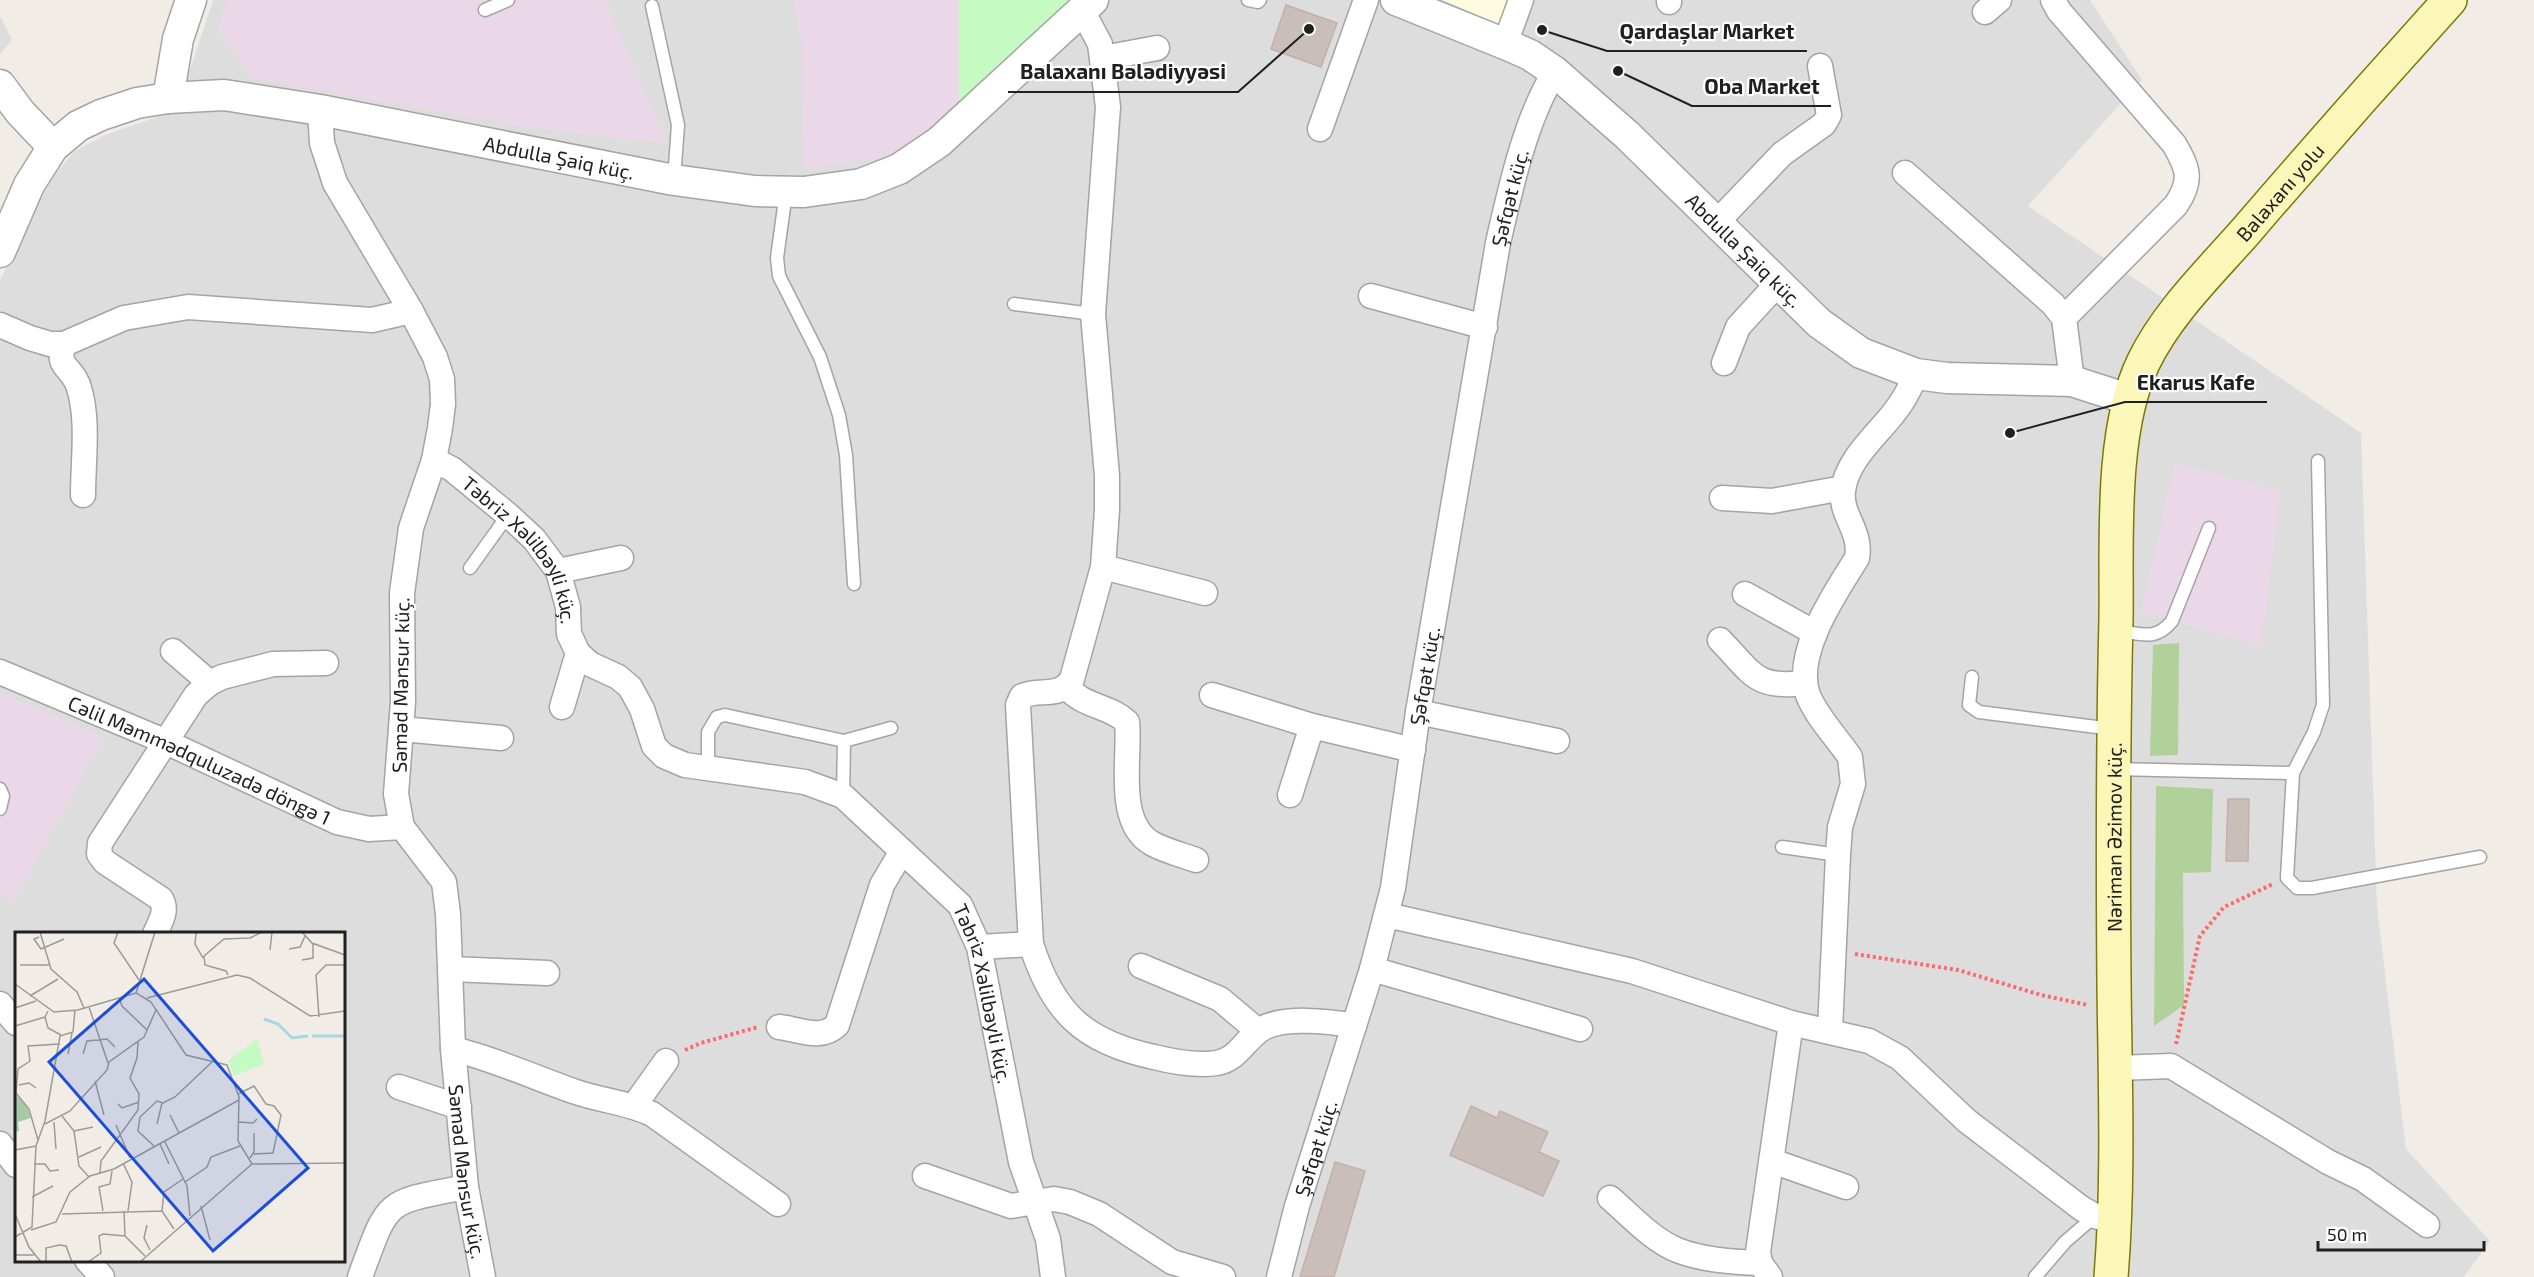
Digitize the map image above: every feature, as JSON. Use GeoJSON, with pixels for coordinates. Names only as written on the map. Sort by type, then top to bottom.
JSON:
{"type":"FeatureCollection","features":[{"type":"Feature","properties":{"kind":"main road","name":"Balaxanı yolu"},"geometry":{"type":"LineString","coordinates":[[2131,399],[2141,366],[2173,316],[2364,95],[2450,0]]}},
{"type":"Feature","properties":{"kind":"main road","name":"Nəriman Əzimov küç."},"geometry":{"type":"LineString","coordinates":[[2111,1277],[2105,1219],[2117,1068],[2112,769],[2118,493],[2123,435],[2131,399]]}},
{"type":"Feature","properties":{"kind":"street"},"geometry":{"type":"LineString","coordinates":[[168,98],[178,39],[191,0]]}},
{"type":"Feature","properties":{"kind":"street"},"geometry":{"type":"LineString","coordinates":[[1320,129],[1366,0]]}},
{"type":"Feature","properties":{"kind":"street","name":"Abdulla Şaiq küç."},"geometry":{"type":"LineString","coordinates":[[1396,0],[1530,55],[1555,72],[1627,135],[1819,323],[1843,342],[1886,364],[1916,374],[1947,378],[2072,381],[2131,399]]}},
{"type":"Feature","properties":{"kind":"street"},"geometry":{"type":"LineString","coordinates":[[1505,44],[1521,0]]}},
{"type":"Feature","properties":{"kind":"street"},"geometry":{"type":"LineString","coordinates":[[2053,0],[2059,11],[2174,144],[2187,166],[2184,193],[2176,205],[2064,318]]}},
{"type":"Feature","properties":{"kind":"street"},"geometry":{"type":"LineString","coordinates":[[1088,5],[1103,58],[1108,107],[1093,314],[1107,476],[1103,567],[1072,679],[1067,687],[1059,692],[1030,692],[1022,696],[1018,705],[1031,944],[1040,972],[1068,1014],[1102,1042],[1123,1051],[1171,1061],[1199,1064],[1218,1062],[1231,1058],[1258,1031],[1270,1025],[1328,1021],[1354,1026]]}},
{"type":"Feature","properties":{"kind":"street","name":"Abdulla Şaiq küç."},"geometry":{"type":"LineString","coordinates":[[0,252],[29,185],[53,147],[78,126],[101,115],[136,103],[168,98],[224,94],[320,110],[674,180],[746,190],[786,192],[825,190],[861,184],[881,178],[917,159],[939,142],[1088,5]]}},
{"type":"Feature","properties":{"kind":"street"},"geometry":{"type":"LineString","coordinates":[[1103,58],[1157,48]]}},
{"type":"Feature","properties":{"kind":"street"},"geometry":{"type":"LineString","coordinates":[[1717,222],[1782,154],[1824,124],[1829,115],[1820,66]]}},
{"type":"Feature","properties":{"kind":"street","name":"Şəfqət küç."},"geometry":{"type":"LineString","coordinates":[[1279,1277],[1297,1206],[1387,915],[1393,888],[1418,712],[1508,201],[1534,114],[1555,72]]}},
{"type":"Feature","properties":{"kind":"street"},"geometry":{"type":"LineString","coordinates":[[0,85],[20,112],[53,147]]}},
{"type":"Feature","properties":{"kind":"street","name":"Səməd Mənsur küç."},"geometry":{"type":"LineString","coordinates":[[320,110],[322,143],[335,183],[411,311],[435,357],[442,379],[443,404],[434,460],[411,528],[402,593],[401,729],[396,794],[402,826],[444,882],[451,969],[453,1049],[466,1187],[483,1277]]}},
{"type":"Feature","properties":{"kind":"street"},"geometry":{"type":"LineString","coordinates":[[1905,173],[2053,304],[2064,318],[2072,381]]}},
{"type":"Feature","properties":{"kind":"street"},"geometry":{"type":"LineString","coordinates":[[1724,363],[1738,327],[1778,283]]}},
{"type":"Feature","properties":{"kind":"street"},"geometry":{"type":"LineString","coordinates":[[1371,296],[1485,327]]}},
{"type":"Feature","properties":{"kind":"street"},"geometry":{"type":"LineString","coordinates":[[0,324],[30,338],[50,344],[64,344],[124,318],[188,307],[372,320],[411,311]]}},
{"type":"Feature","properties":{"kind":"street"},"geometry":{"type":"LineString","coordinates":[[64,344],[60,356],[62,365],[71,373],[79,386],[83,405],[83,495]]}},
{"type":"Feature","properties":{"kind":"street"},"geometry":{"type":"LineString","coordinates":[[1830,1030],[1840,827],[1853,784],[1853,768],[1850,757],[1809,698],[1805,683],[1805,665],[1815,633],[1858,551],[1859,544],[1842,499],[1851,466],[1893,414],[1916,374]]}},
{"type":"Feature","properties":{"kind":"street","name":"Təbriz Xəlilbəyli küç."},"geometry":{"type":"LineString","coordinates":[[434,460],[452,469],[508,514],[534,539],[558,571],[568,607],[569,634],[578,654],[590,664],[618,676],[630,687],[654,746],[664,756],[673,762],[805,782],[843,796],[960,905],[979,947],[1021,1162],[1048,1239],[1053,1277]]}},
{"type":"Feature","properties":{"kind":"street"},"geometry":{"type":"LineString","coordinates":[[1722,498],[1772,501],[1843,489]]}},
{"type":"Feature","properties":{"kind":"street"},"geometry":{"type":"LineString","coordinates":[[558,571],[621,558]]}},
{"type":"Feature","properties":{"kind":"street"},"geometry":{"type":"LineString","coordinates":[[1103,567],[1205,593]]}},
{"type":"Feature","properties":{"kind":"street"},"geometry":{"type":"LineString","coordinates":[[1745,594],[1815,633]]}},
{"type":"Feature","properties":{"kind":"street"},"geometry":{"type":"LineString","coordinates":[[1720,640],[1765,683],[1778,686],[1805,683]]}},
{"type":"Feature","properties":{"kind":"street"},"geometry":{"type":"LineString","coordinates":[[173,651],[210,682]]}},
{"type":"Feature","properties":{"kind":"street"},"geometry":{"type":"LineString","coordinates":[[562,707],[578,654]]}},
{"type":"Feature","properties":{"kind":"street"},"geometry":{"type":"LineString","coordinates":[[155,932],[165,906],[161,899],[105,862],[99,854],[100,843],[164,741],[195,695],[210,682],[273,664],[326,663]]}},
{"type":"Feature","properties":{"kind":"street","name":"Cəlil Məmmədquluzadə döngə 1"},"geometry":{"type":"LineString","coordinates":[[0,672],[164,741],[337,822],[369,830],[402,826]]}},
{"type":"Feature","properties":{"kind":"street"},"geometry":{"type":"LineString","coordinates":[[1067,687],[1080,700],[1118,714],[1127,722],[1126,795],[1133,819],[1143,835],[1151,843],[1196,860]]}},
{"type":"Feature","properties":{"kind":"street"},"geometry":{"type":"LineString","coordinates":[[1212,695],[1312,726],[1413,750]]}},
{"type":"Feature","properties":{"kind":"street"},"geometry":{"type":"LineString","coordinates":[[1418,712],[1557,741]]}},
{"type":"Feature","properties":{"kind":"street"},"geometry":{"type":"LineString","coordinates":[[1290,795],[1312,726]]}},
{"type":"Feature","properties":{"kind":"street"},"geometry":{"type":"LineString","coordinates":[[401,729],[501,738]]}},
{"type":"Feature","properties":{"kind":"street"},"geometry":{"type":"LineString","coordinates":[[779,1027],[819,1035],[830,1033],[837,1025],[882,885],[902,851]]}},
{"type":"Feature","properties":{"kind":"street"},"geometry":{"type":"LineString","coordinates":[[1387,915],[1642,974],[1791,1023],[1830,1030],[1869,1041],[1900,1058],[1967,1121],[2105,1219]]}},
{"type":"Feature","properties":{"kind":"street"},"geometry":{"type":"LineString","coordinates":[[979,947],[1031,944]]}},
{"type":"Feature","properties":{"kind":"street"},"geometry":{"type":"LineString","coordinates":[[1141,966],[1220,999],[1258,1031]]}},
{"type":"Feature","properties":{"kind":"street"},"geometry":{"type":"LineString","coordinates":[[451,969],[547,974]]}},
{"type":"Feature","properties":{"kind":"street"},"geometry":{"type":"LineString","coordinates":[[1372,969],[1580,1029]]}},
{"type":"Feature","properties":{"kind":"street"},"geometry":{"type":"LineString","coordinates":[[0,1004],[15,1022]]}},
{"type":"Feature","properties":{"kind":"street"},"geometry":{"type":"LineString","coordinates":[[1765,1270],[1758,1252],[1791,1023]]}},
{"type":"Feature","properties":{"kind":"street"},"geometry":{"type":"LineString","coordinates":[[453,1049],[476,1055],[578,1093],[634,1106],[652,1114],[778,1204]]}},
{"type":"Feature","properties":{"kind":"street"},"geometry":{"type":"LineString","coordinates":[[634,1106],[666,1061]]}},
{"type":"Feature","properties":{"kind":"street"},"geometry":{"type":"LineString","coordinates":[[2117,1068],[2171,1066],[2328,1162],[2363,1179],[2427,1225]]}},
{"type":"Feature","properties":{"kind":"street"},"geometry":{"type":"LineString","coordinates":[[399,1087],[459,1107]]}},
{"type":"Feature","properties":{"kind":"street"},"geometry":{"type":"LineString","coordinates":[[0,1144],[15,1164]]}},
{"type":"Feature","properties":{"kind":"street"},"geometry":{"type":"LineString","coordinates":[[1772,1161],[1846,1187]]}},
{"type":"Feature","properties":{"kind":"street"},"geometry":{"type":"LineString","coordinates":[[925,1176],[1011,1206],[1054,1199],[1070,1202],[1100,1214],[1172,1262],[1223,1277]]}},
{"type":"Feature","properties":{"kind":"street"},"geometry":{"type":"LineString","coordinates":[[360,1277],[380,1222],[396,1204],[408,1198],[466,1187]]}},
{"type":"Feature","properties":{"kind":"street"},"geometry":{"type":"LineString","coordinates":[[1610,1198],[1650,1234],[1677,1250],[1765,1270]]}},
{"type":"Feature","properties":{"kind":"street"},"geometry":{"type":"LineString","coordinates":[[89,1262],[102,1277]]}},
{"type":"Feature","properties":{"kind":"lane"},"geometry":{"type":"LineString","coordinates":[[485,9],[507,0]]}},
{"type":"Feature","properties":{"kind":"lane"},"geometry":{"type":"LineString","coordinates":[[1248,0],[1258,2],[1260,0]]}},
{"type":"Feature","properties":{"kind":"lane"},"geometry":{"type":"LineString","coordinates":[[652,6],[678,125],[674,180]]}},
{"type":"Feature","properties":{"kind":"lane"},"geometry":{"type":"LineString","coordinates":[[786,192],[777,258],[779,276],[820,357],[839,415],[846,455],[854,584]]}},
{"type":"Feature","properties":{"kind":"lane"},"geometry":{"type":"LineString","coordinates":[[1014,304],[1093,314]]}},
{"type":"Feature","properties":{"kind":"lane"},"geometry":{"type":"LineString","coordinates":[[2318,461],[2323,705],[2314,732],[2293,773],[2287,878],[2297,888],[2312,888],[2480,857]]}},
{"type":"Feature","properties":{"kind":"lane"},"geometry":{"type":"LineString","coordinates":[[470,568],[508,514]]}},
{"type":"Feature","properties":{"kind":"lane"},"geometry":{"type":"LineString","coordinates":[[2115,630],[2155,635],[2163,632],[2172,621],[2209,528]]}},
{"type":"Feature","properties":{"kind":"lane"},"geometry":{"type":"LineString","coordinates":[[1972,677],[1969,705],[1979,712],[2113,729]]}},
{"type":"Feature","properties":{"kind":"lane"},"geometry":{"type":"LineString","coordinates":[[708,767],[708,732],[717,717],[725,715],[844,741],[891,728]]}},
{"type":"Feature","properties":{"kind":"lane"},"geometry":{"type":"LineString","coordinates":[[843,796],[844,741]]}},
{"type":"Feature","properties":{"kind":"lane"},"geometry":{"type":"LineString","coordinates":[[2112,769],[2293,773]]}},
{"type":"Feature","properties":{"kind":"lane"},"geometry":{"type":"LineString","coordinates":[[0,789],[3,796],[0,809]]}},
{"type":"Feature","properties":{"kind":"lane"},"geometry":{"type":"LineString","coordinates":[[1782,847],[1838,855]]}},
{"type":"Feature","properties":{"kind":"lane"},"geometry":{"type":"LineString","coordinates":[[2035,1277],[2065,1242],[2105,1219]]}},
{"type":"Feature","properties":{"kind":"path"},"geometry":{"type":"LineString","coordinates":[[2171,1066],[2200,936],[2224,907],[2287,878]]}},
{"type":"Feature","properties":{"kind":"path"},"geometry":{"type":"LineString","coordinates":[[1835,950],[1958,970],[2041,995],[2115,1011]]}},
{"type":"Feature","properties":{"kind":"path"},"geometry":{"type":"LineString","coordinates":[[666,1061],[701,1043],[762,1026],[779,1027]]}},
{"type":"Feature","properties":{"kind":"shaded area"},"geometry":{"type":"Polygon","coordinates":[[[213,0],[2090,0],[2142,80],[2028,206],[2361,433],[2377,907],[2406,1149],[2490,1241],[2464,1277],[0,1277],[0,281],[26,222],[57,172],[75,151],[105,135],[177,110],[213,0]]]}},
{"type":"Feature","properties":{"kind":"shaded area"},"geometry":{"type":"Polygon","coordinates":[[[227,0],[604,0],[667,143],[527,127],[255,79],[218,30],[227,0]]]}},
{"type":"Feature","properties":{"kind":"shaded area"},"geometry":{"type":"Polygon","coordinates":[[[794,0],[959,0],[959,108],[920,141],[890,157],[804,168],[801,43],[794,0]]]}},
{"type":"Feature","properties":{"kind":"shaded area"},"geometry":{"type":"Polygon","coordinates":[[[1443,0],[1511,0],[1501,25],[1443,0]]]}},
{"type":"Feature","properties":{"kind":"shaded area"},"geometry":{"type":"Polygon","coordinates":[[[0,16],[12,40],[0,54],[0,16]]]}},
{"type":"Feature","properties":{"kind":"shaded area"},"geometry":{"type":"Polygon","coordinates":[[[2175,464],[2281,491],[2261,645],[2141,612],[2175,464]]]}},
{"type":"Feature","properties":{"kind":"shaded area"},"geometry":{"type":"Polygon","coordinates":[[[0,692],[103,738],[14,900],[0,891],[0,692]]]}},
{"type":"Feature","properties":{"kind":"green space"},"geometry":{"type":"Polygon","coordinates":[[[959,0],[1069,0],[959,108],[959,0]]]}},
{"type":"Feature","properties":{"kind":"green space"},"geometry":{"type":"Polygon","coordinates":[[[2179,643],[2178,755],[2150,756],[2153,645],[2179,643]]]}},
{"type":"Feature","properties":{"kind":"green space"},"geometry":{"type":"Polygon","coordinates":[[[2156,786],[2213,789],[2211,872],[2183,873],[2184,1005],[2154,1026],[2156,786]]]}},
{"type":"Feature","properties":{"kind":"building"},"geometry":{"type":"Polygon","coordinates":[[[1286,5],[1337,23],[1321,67],[1271,49],[1286,5]]]}},
{"type":"Feature","properties":{"kind":"building"},"geometry":{"type":"Polygon","coordinates":[[[2228,799],[2249,799],[2248,861],[2226,861],[2228,799]]]}},
{"type":"Feature","properties":{"kind":"building"},"geometry":{"type":"Polygon","coordinates":[[[1471,1106],[1497,1118],[1500,1111],[1548,1132],[1539,1152],[1559,1161],[1543,1196],[1450,1155],[1471,1106]]]}},
{"type":"Feature","properties":{"kind":"building"},"geometry":{"type":"Polygon","coordinates":[[[1335,1162],[1365,1171],[1334,1277],[1300,1277],[1335,1162]]]}},
{"type":"Feature","properties":{"kind":"place","name":"Balaxanı Bələdiyyəsi"},"geometry":{"type":"Point","coordinates":[1309,29]}},
{"type":"Feature","properties":{"kind":"place","name":"Qardaşlar Market"},"geometry":{"type":"Point","coordinates":[1542,30]}},
{"type":"Feature","properties":{"kind":"place","name":"Oba Market"},"geometry":{"type":"Point","coordinates":[1618,71]}},
{"type":"Feature","properties":{"kind":"place","name":"Ekarus Kafe"},"geometry":{"type":"Point","coordinates":[2010,433]}}]}
